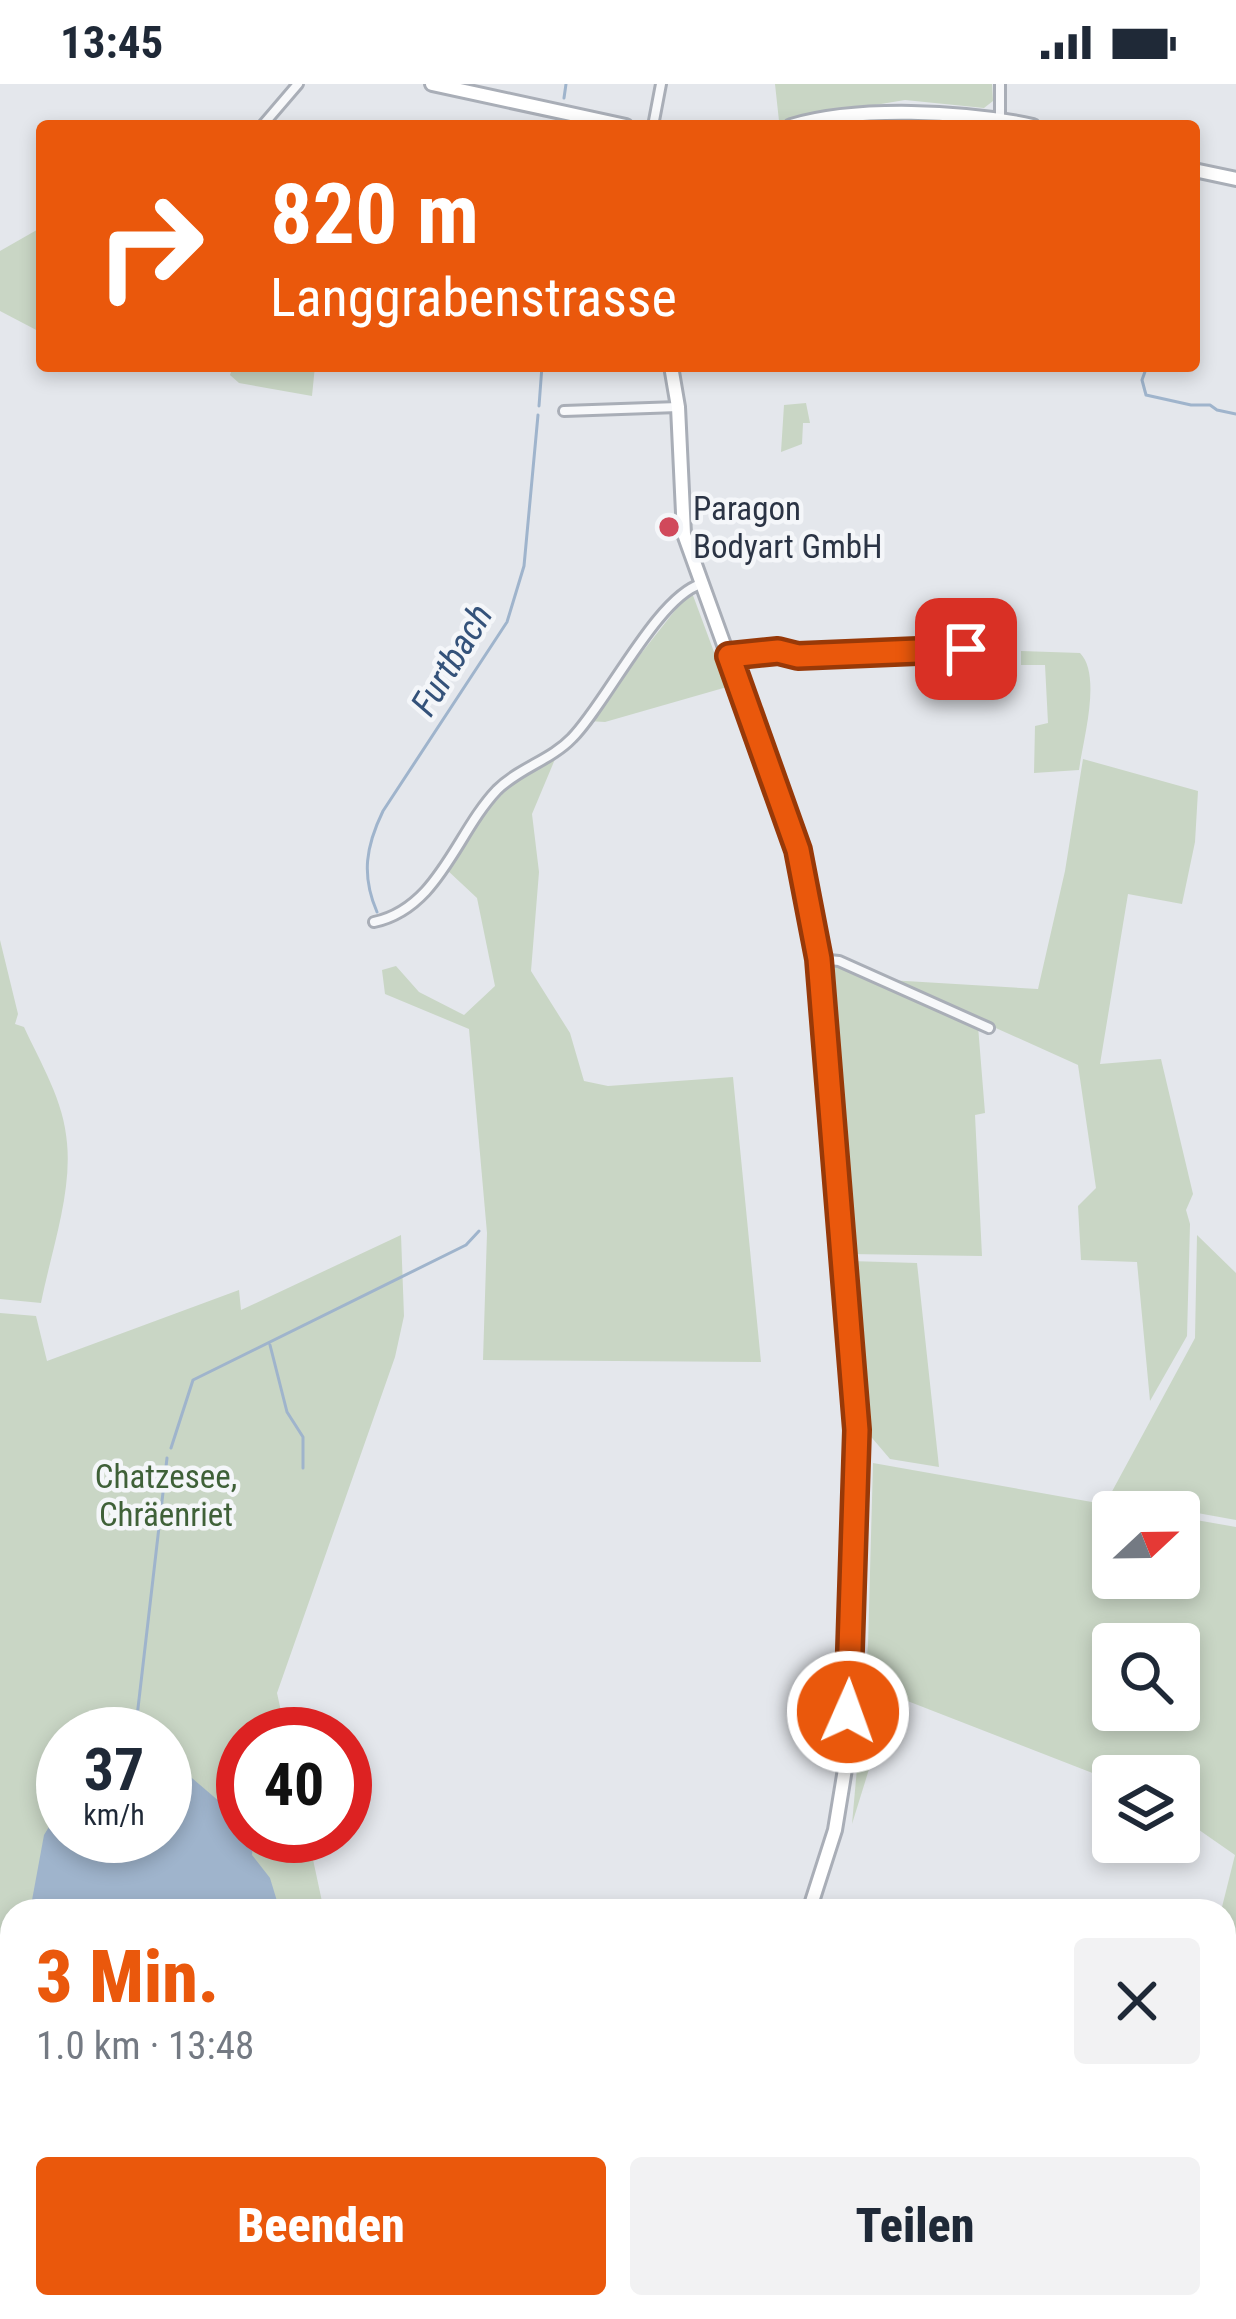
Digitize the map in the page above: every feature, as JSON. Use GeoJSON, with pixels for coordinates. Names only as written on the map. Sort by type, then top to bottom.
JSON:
{"type":"FeatureCollection","features":[{"type":"Feature","properties":{"kind":"street"},"geometry":{"type":"LineString","coordinates":[[267,120],[298,84]]}},
{"type":"Feature","properties":{"kind":"street"},"geometry":{"type":"LineString","coordinates":[[432,84],[598,120]]}},
{"type":"Feature","properties":{"kind":"street"},"geometry":{"type":"LineString","coordinates":[[654,120],[661,84]]}},
{"type":"Feature","properties":{"kind":"street"},"geometry":{"type":"LineString","coordinates":[[1000,84],[1000,119]]}},
{"type":"Feature","properties":{"kind":"street"},"geometry":{"type":"LineString","coordinates":[[811,120],[903,114],[1005,120]]}},
{"type":"Feature","properties":{"kind":"street"},"geometry":{"type":"LineString","coordinates":[[1200,171],[1236,179]]}},
{"type":"Feature","properties":{"kind":"street"},"geometry":{"type":"LineString","coordinates":[[672,372],[678,407],[682,520],[798,850],[819,959],[858,1451],[845,1769],[836,1829],[813,1899]]}},
{"type":"Feature","properties":{"kind":"street"},"geometry":{"type":"LineString","coordinates":[[564,411],[678,407]]}},
{"type":"Feature","properties":{"kind":"street"},"geometry":{"type":"LineString","coordinates":[[374,922],[405,909],[424,894],[495,792],[532,762],[571,740],[653,629],[686,591],[701,584]]}},
{"type":"Feature","properties":{"kind":"street"},"geometry":{"type":"LineString","coordinates":[[729,656],[966,649]]}},
{"type":"Feature","properties":{"kind":"street"},"geometry":{"type":"LineString","coordinates":[[819,959],[839,961],[989,1028]]}},
{"type":"Feature","properties":{"kind":"green space"},"geometry":{"type":"Polygon","coordinates":[[[775,84],[992,84],[993,101],[984,108],[905,100],[779,120],[775,84]]]}},
{"type":"Feature","properties":{"kind":"green space"},"geometry":{"type":"Polygon","coordinates":[[[36,230],[36,330],[0,311],[0,251],[36,230]]]}},
{"type":"Feature","properties":{"kind":"green space"},"geometry":{"type":"Polygon","coordinates":[[[314,372],[312,396],[239,383],[230,375],[314,372]]]}},
{"type":"Feature","properties":{"kind":"green space"},"geometry":{"type":"Polygon","coordinates":[[[806,403],[810,423],[803,423],[802,444],[781,452],[784,405],[806,403]]]}},
{"type":"Feature","properties":{"kind":"green space"},"geometry":{"type":"Polygon","coordinates":[[[691,590],[727,687],[605,722],[588,721],[691,590]]]}},
{"type":"Feature","properties":{"kind":"green space"},"geometry":{"type":"Polygon","coordinates":[[[1021,651],[1080,653],[1086,663],[1089,708],[1079,770],[1034,773],[1035,726],[1048,723],[1045,665],[1021,665],[1021,651]]]}},
{"type":"Feature","properties":{"kind":"green space"},"geometry":{"type":"Polygon","coordinates":[[[558,752],[532,814],[539,872],[531,971],[570,1033],[584,1081],[608,1086],[733,1077],[761,1362],[483,1360],[487,1233],[469,1029],[385,994],[382,970],[396,966],[419,992],[464,1015],[495,986],[477,898],[446,869],[508,789],[558,752]]]}},
{"type":"Feature","properties":{"kind":"green space"},"geometry":{"type":"Polygon","coordinates":[[[1083,759],[1198,791],[1195,842],[1182,904],[1128,894],[1100,1064],[1161,1059],[1193,1194],[1186,1210],[1190,1224],[1187,1336],[1150,1401],[1137,1262],[1081,1260],[1078,1206],[1096,1188],[1078,1065],[889,980],[1038,989],[1065,871],[1083,759]]]}},
{"type":"Feature","properties":{"kind":"green space"},"geometry":{"type":"Polygon","coordinates":[[[0,940],[18,1014],[15,1024],[24,1027],[51,1083],[67,1143],[64,1203],[41,1303],[0,1299],[0,940]]]}},
{"type":"Feature","properties":{"kind":"green space"},"geometry":{"type":"Polygon","coordinates":[[[843,964],[978,1026],[985,1113],[975,1115],[982,1256],[849,1254],[825,974],[832,965],[843,964]]]}},
{"type":"Feature","properties":{"kind":"green space","name":"Chatzesee, Chräenriet"},"geometry":{"type":"Polygon","coordinates":[[[401,1235],[404,1316],[395,1357],[277,1693],[280,1707],[216,1707],[216,1863],[314,1863],[321,1899],[0,1899],[0,1313],[36,1316],[47,1361],[239,1290],[241,1310],[401,1235]]]}},
{"type":"Feature","properties":{"kind":"green space"},"geometry":{"type":"Polygon","coordinates":[[[1197,1235],[1236,1273],[1236,1520],[1200,1513],[1200,1491],[1112,1491],[1195,1338],[1197,1235]]]}},
{"type":"Feature","properties":{"kind":"green space"},"geometry":{"type":"Polygon","coordinates":[[[850,1261],[917,1263],[939,1467],[890,1459],[861,1425],[850,1261]]]}},
{"type":"Feature","properties":{"kind":"green space"},"geometry":{"type":"Polygon","coordinates":[[[873,1463],[1092,1502],[1092,1599],[1200,1599],[1200,1521],[1236,1527],[1236,1899],[1224,1899],[1235,1855],[1200,1831],[1200,1755],[1092,1755],[1092,1773],[892,1695],[852,1824],[868,1645],[873,1463]]]}},
{"type":"Feature","properties":{"kind":"water"},"geometry":{"type":"Polygon","coordinates":[[[192,1778],[216,1799],[216,1863],[258,1863],[270,1878],[276,1899],[32,1899],[39,1863],[192,1863],[192,1778]]]}},
{"type":"Feature","properties":{"kind":"waterway","name":"Furtbach"},"geometry":{"type":"LineString","coordinates":[[564,98],[566,84]]}},
{"type":"Feature","properties":{"kind":"waterway","name":"Furtbach"},"geometry":{"type":"LineString","coordinates":[[539,406],[542,372]]}},
{"type":"Feature","properties":{"kind":"waterway"},"geometry":{"type":"LineString","coordinates":[[1145,372],[1146,395],[1236,414]]}},
{"type":"Feature","properties":{"kind":"waterway","name":"Furtbach"},"geometry":{"type":"LineString","coordinates":[[377,912],[367,873],[377,824],[507,622],[524,566],[538,415]]}},
{"type":"Feature","properties":{"kind":"waterway","name":"Furtbach"},"geometry":{"type":"LineString","coordinates":[[171,1448],[193,1380],[466,1245],[479,1231]]}},
{"type":"Feature","properties":{"kind":"waterway"},"geometry":{"type":"LineString","coordinates":[[270,1345],[287,1412],[303,1437],[303,1468]]}},
{"type":"Feature","properties":{"kind":"waterway","name":"Furtbach"},"geometry":{"type":"LineString","coordinates":[[138,1707],[167,1458]]}},
{"type":"Feature","properties":{"kind":"place","name":"Paragon Bodyart GmbH"},"geometry":{"type":"Point","coordinates":[669,527]}},
{"type":"Feature","properties":{"kind":"route"},"geometry":{"type":"LineString","coordinates":[[848,1712],[858,1451],[819,959],[798,850],[729,656],[966,649]]}}]}
